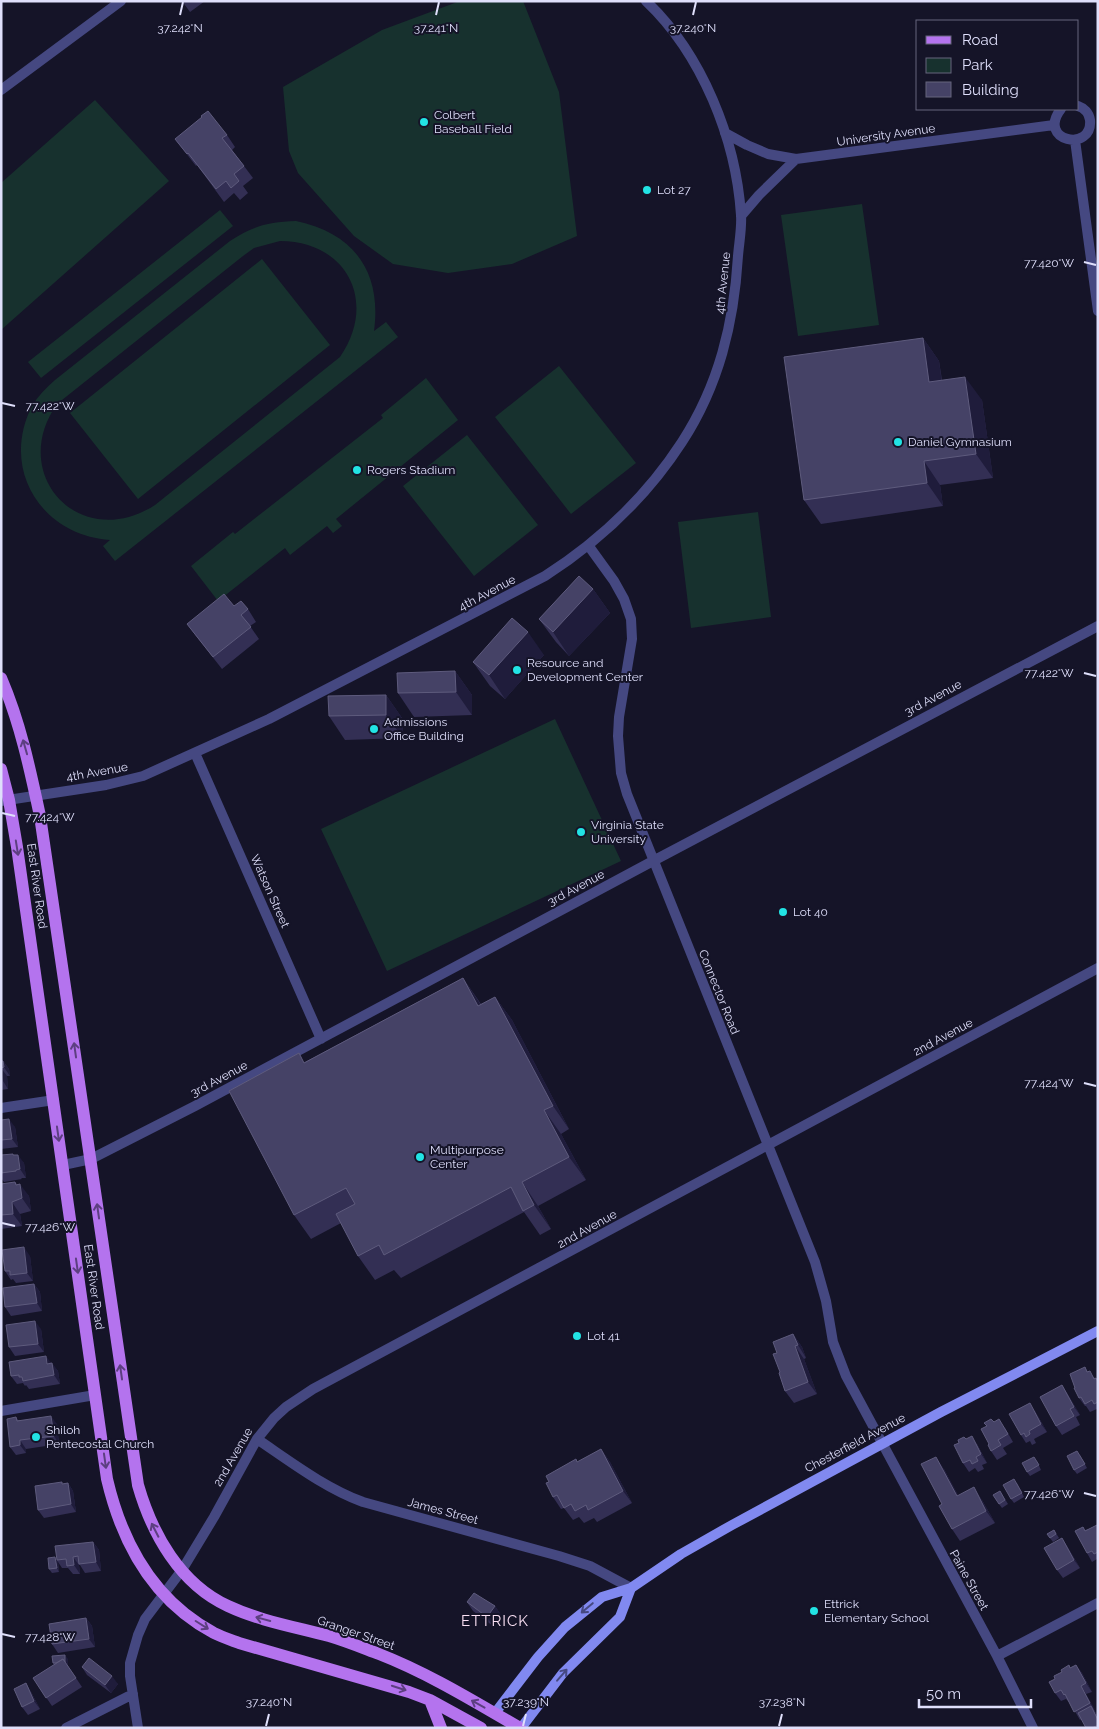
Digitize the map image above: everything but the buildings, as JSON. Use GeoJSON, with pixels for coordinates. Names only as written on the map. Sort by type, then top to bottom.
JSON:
{"type":"FeatureCollection","features":[{"type":"Feature","properties":{"kind":"main road","name":"East River Road"},"geometry":{"type":"LineString","coordinates":[[1,678],[20,730],[36,795],[47,854],[138,1485],[155,1531],[182,1570]]}},
{"type":"Feature","properties":{"kind":"main road","name":"East River Road"},"geometry":{"type":"LineString","coordinates":[[1,769],[54,1100],[108,1479],[114,1507],[124,1533],[137,1559],[164,1594]]}},
{"type":"Feature","properties":{"kind":"main road","name":"Chesterfield Avenue"},"geometry":{"type":"LineString","coordinates":[[487,1728],[538,1657],[565,1627],[602,1597],[631,1588],[681,1554],[732,1525],[1098,1331]]}},
{"type":"Feature","properties":{"kind":"main road","name":"Granger Street"},"geometry":{"type":"LineString","coordinates":[[182,1570],[204,1592],[227,1605],[251,1615],[331,1637],[382,1656],[441,1684],[521,1728]]}},
{"type":"Feature","properties":{"kind":"main road"},"geometry":{"type":"LineString","coordinates":[[521,1728],[563,1673],[620,1617],[631,1588]]}},
{"type":"Feature","properties":{"kind":"main road"},"geometry":{"type":"LineString","coordinates":[[164,1594],[195,1621],[214,1633],[239,1643],[384,1684],[430,1700],[481,1728]]}},
{"type":"Feature","properties":{"kind":"main road"},"geometry":{"type":"LineString","coordinates":[[430,1700],[441,1728]]}},
{"type":"Feature","properties":{"kind":"street"},"geometry":{"type":"LineString","coordinates":[[1,90],[121,1]]}},
{"type":"Feature","properties":{"kind":"street","name":"4th Avenue"},"geometry":{"type":"LineString","coordinates":[[5,800],[127,781],[151,773],[305,700],[512,594],[551,572],[588,545],[638,498],[658,474],[682,442],[708,392],[726,345],[736,290],[741,216],[736,179],[725,133],[706,86],[672,32],[646,1]]}},
{"type":"Feature","properties":{"kind":"street"},"geometry":{"type":"LineString","coordinates":[[1,96],[15,81]]}},
{"type":"Feature","properties":{"kind":"street"},"geometry":{"type":"LineString","coordinates":[[1059,110],[1055,117],[1054,125],[1061,136],[1068,140],[1075,140],[1085,136],[1094,120],[1084,108],[1079,106]]}},
{"type":"Feature","properties":{"kind":"street","name":"University Avenue"},"geometry":{"type":"LineString","coordinates":[[725,133],[768,154],[796,159],[1054,125]]}},
{"type":"Feature","properties":{"kind":"street"},"geometry":{"type":"LineString","coordinates":[[1075,140],[1098,311]]}},
{"type":"Feature","properties":{"kind":"street"},"geometry":{"type":"LineString","coordinates":[[741,216],[758,195],[796,159]]}},
{"type":"Feature","properties":{"kind":"street","name":"Connector Road"},"geometry":{"type":"LineString","coordinates":[[588,545],[614,581],[624,599],[631,618],[632,639],[619,717],[618,756],[620,773],[653,861],[822,1282],[833,1342],[846,1376],[882,1444]]}},
{"type":"Feature","properties":{"kind":"street","name":"3rd Avenue"},"geometry":{"type":"LineString","coordinates":[[63,1165],[91,1159],[321,1039],[1098,626]]}},
{"type":"Feature","properties":{"kind":"street","name":"Watson Street"},"geometry":{"type":"LineString","coordinates":[[195,753],[321,1039]]}},
{"type":"Feature","properties":{"kind":"street","name":"2nd Avenue"},"geometry":{"type":"LineString","coordinates":[[164,1594],[182,1570],[257,1439],[274,1418],[313,1389],[1098,968]]}},
{"type":"Feature","properties":{"kind":"street"},"geometry":{"type":"LineString","coordinates":[[1,1108],[54,1100]]}},
{"type":"Feature","properties":{"kind":"street"},"geometry":{"type":"LineString","coordinates":[[1,1411],[95,1395]]}},
{"type":"Feature","properties":{"kind":"street","name":"James Street"},"geometry":{"type":"LineString","coordinates":[[257,1439],[344,1495],[590,1566],[631,1588]]}},
{"type":"Feature","properties":{"kind":"street","name":"Paine Street"},"geometry":{"type":"LineString","coordinates":[[882,1444],[997,1656],[1033,1728]]}},
{"type":"Feature","properties":{"kind":"street"},"geometry":{"type":"LineString","coordinates":[[138,1728],[130,1663],[145,1619],[164,1594]]}},
{"type":"Feature","properties":{"kind":"street"},"geometry":{"type":"LineString","coordinates":[[997,1656],[1098,1603]]}},
{"type":"Feature","properties":{"kind":"street"},"geometry":{"type":"LineString","coordinates":[[66,1728],[133,1694]]}},
{"type":"Feature","properties":{"kind":"green space","name":"Colbert Baseball Field"},"geometry":{"type":"Polygon","coordinates":[[[460,1],[523,1],[559,92],[577,236],[512,264],[448,273],[393,264],[354,236],[298,173],[289,151],[283,87],[382,30],[460,1]]]}},
{"type":"Feature","properties":{"kind":"green space"},"geometry":{"type":"Polygon","coordinates":[[[95,100],[169,181],[1,330],[1,183],[95,100]]]}},
{"type":"Feature","properties":{"kind":"green space"},"geometry":{"type":"Polygon","coordinates":[[[862,204],[879,325],[798,336],[781,215],[862,204]]]}},
{"type":"Feature","properties":{"kind":"green space"},"geometry":{"type":"Polygon","coordinates":[[[220,210],[233,226],[41,378],[28,362],[220,210]]]}},
{"type":"Feature","properties":{"kind":"green space"},"geometry":{"type":"Polygon","coordinates":[[[296,221],[334,235],[360,258],[368,273],[373,291],[375,310],[374,331],[386,322],[398,337],[115,561],[103,546],[110,540],[86,535],[64,526],[47,512],[33,495],[24,475],[21,453],[23,430],[32,406],[42,392],[55,380],[230,241],[254,228],[296,221]],[[280,241],[254,248],[57,404],[44,431],[41,456],[47,480],[60,499],[78,513],[101,519],[127,517],[155,505],[340,357],[351,336],[356,316],[355,296],[349,278],[338,263],[323,251],[303,244],[280,241]]]}},
{"type":"Feature","properties":{"kind":"green space"},"geometry":{"type":"Polygon","coordinates":[[[262,259],[330,345],[138,499],[70,413],[262,259]]]}},
{"type":"Feature","properties":{"kind":"green space"},"geometry":{"type":"Polygon","coordinates":[[[559,366],[636,463],[571,514],[495,417],[559,366]]]}},
{"type":"Feature","properties":{"kind":"green space","name":"Rogers Stadium"},"geometry":{"type":"Polygon","coordinates":[[[426,378],[458,420],[336,519],[342,526],[333,533],[327,526],[290,555],[285,548],[218,601],[191,566],[233,532],[235,534],[383,418],[381,415],[426,378]]]}},
{"type":"Feature","properties":{"kind":"green space"},"geometry":{"type":"Polygon","coordinates":[[[467,435],[538,525],[474,576],[403,486],[467,435]]]}},
{"type":"Feature","properties":{"kind":"green space"},"geometry":{"type":"Polygon","coordinates":[[[758,512],[771,617],[691,628],[678,522],[758,512]]]}},
{"type":"Feature","properties":{"kind":"green space"},"geometry":{"type":"Polygon","coordinates":[[[555,719],[621,861],[387,971],[321,829],[555,719]]]}},
{"type":"Feature","properties":{"kind":"place","name":"Colbert Baseball Field"},"geometry":{"type":"Point","coordinates":[424,122]}},
{"type":"Feature","properties":{"kind":"place","name":"Lot 27"},"geometry":{"type":"Point","coordinates":[647,190]}},
{"type":"Feature","properties":{"kind":"place","name":"Daniel Gymnasium"},"geometry":{"type":"Point","coordinates":[898,442]}},
{"type":"Feature","properties":{"kind":"place","name":"Rogers Stadium"},"geometry":{"type":"Point","coordinates":[357,470]}},
{"type":"Feature","properties":{"kind":"place","name":"Resource and Development Center"},"geometry":{"type":"Point","coordinates":[517,670]}},
{"type":"Feature","properties":{"kind":"place","name":"Admissions Office Building"},"geometry":{"type":"Point","coordinates":[374,729]}},
{"type":"Feature","properties":{"kind":"place","name":"Virginia State University"},"geometry":{"type":"Point","coordinates":[581,832]}},
{"type":"Feature","properties":{"kind":"place","name":"Lot 40"},"geometry":{"type":"Point","coordinates":[783,912]}},
{"type":"Feature","properties":{"kind":"place","name":"Multipurpose Center"},"geometry":{"type":"Point","coordinates":[420,1157]}},
{"type":"Feature","properties":{"kind":"place","name":"Lot 41"},"geometry":{"type":"Point","coordinates":[577,1336]}},
{"type":"Feature","properties":{"kind":"place","name":"Shiloh Pentecostal Church"},"geometry":{"type":"Point","coordinates":[36,1437]}},
{"type":"Feature","properties":{"kind":"place","name":"Ettrick Elementary School"},"geometry":{"type":"Point","coordinates":[814,1611]}},
{"type":"Feature","properties":{"kind":"district","name":"ETTRICK"},"geometry":{"type":"Point","coordinates":[495,1621]}}]}
